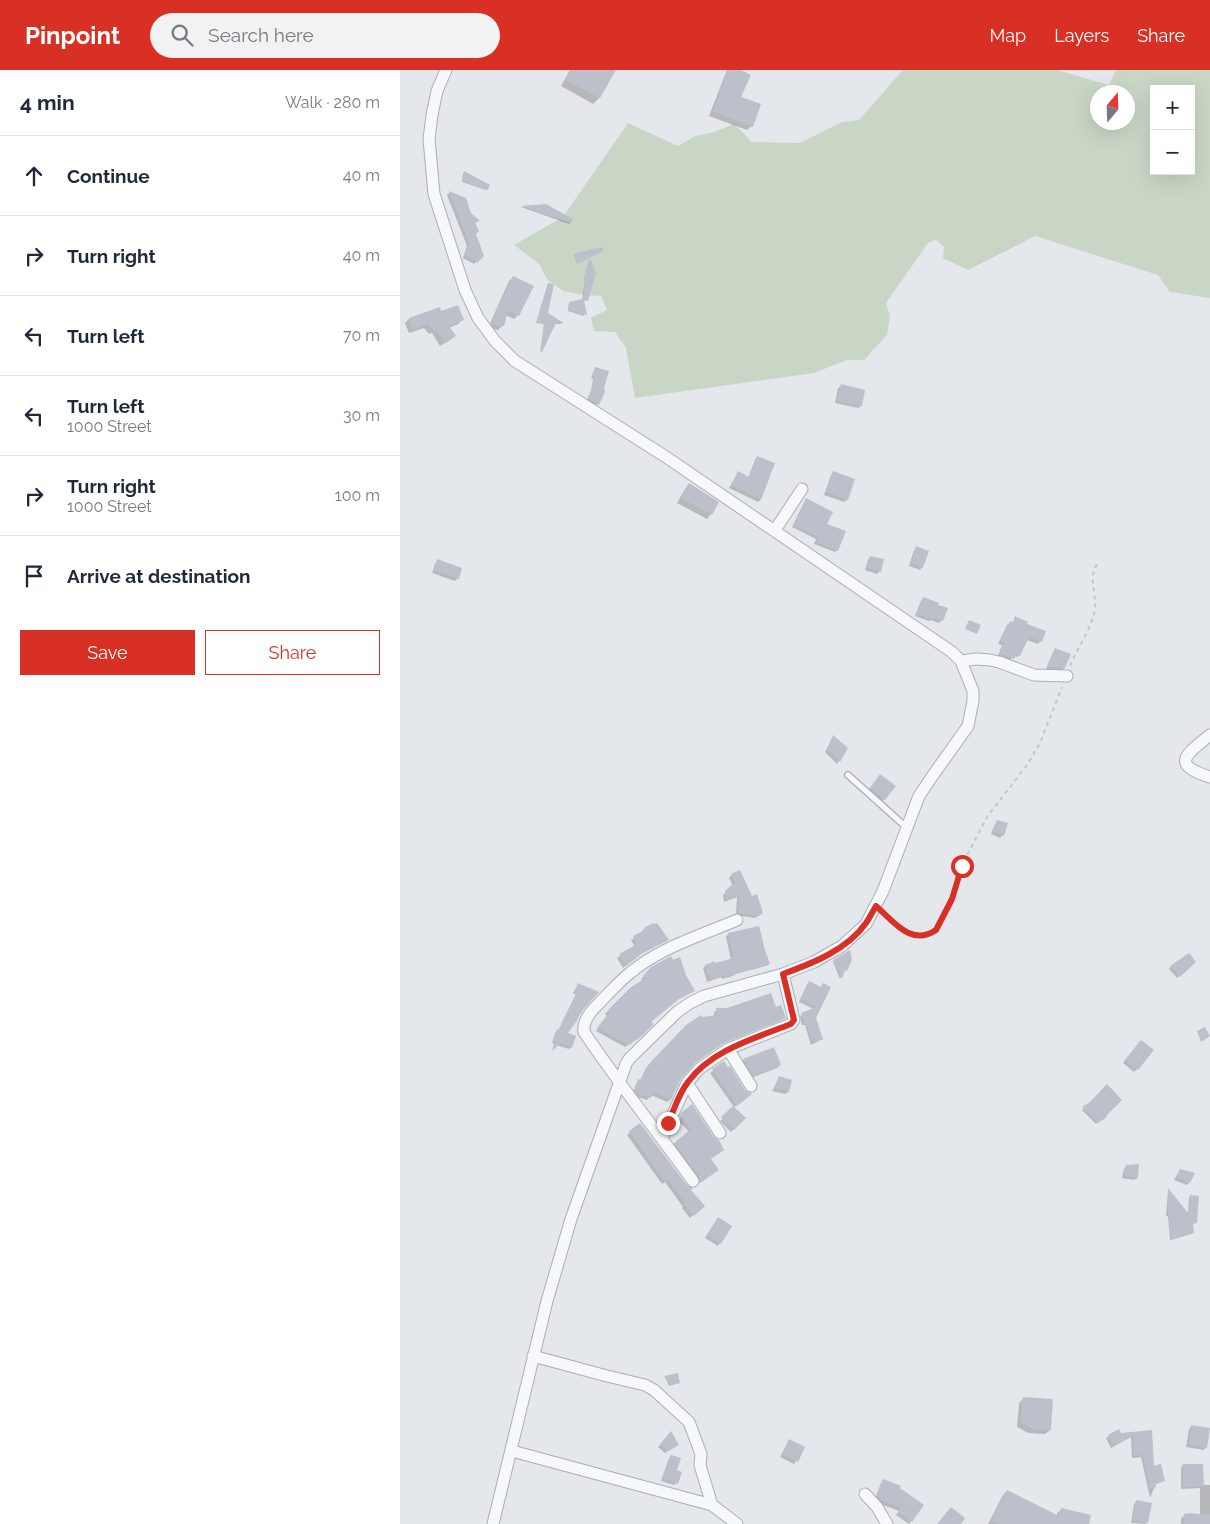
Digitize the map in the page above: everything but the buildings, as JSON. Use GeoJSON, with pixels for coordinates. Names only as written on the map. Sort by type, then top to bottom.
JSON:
{"type":"FeatureCollection","features":[{"type":"Feature","properties":{"kind":"street"},"geometry":{"type":"LineString","coordinates":[[446,70],[437,91],[429,139],[434,194],[465,290],[478,318],[495,341],[515,362],[666,457],[952,652],[961,661],[973,691],[968,726],[919,796],[876,906],[866,924],[842,946],[814,962],[783,974],[704,996],[683,1007],[630,1059],[571,1220],[547,1301],[494,1524]]}},
{"type":"Feature","properties":{"kind":"street"},"geometry":{"type":"LineString","coordinates":[[775,530],[802,489]]}},
{"type":"Feature","properties":{"kind":"street"},"geometry":{"type":"LineString","coordinates":[[961,661],[990,660],[1034,675],[1067,676]]}},
{"type":"Feature","properties":{"kind":"street"},"geometry":{"type":"LineString","coordinates":[[1210,735],[1189,753],[1185,761],[1188,767],[1196,773],[1210,778]]}},
{"type":"Feature","properties":{"kind":"street"},"geometry":{"type":"LineString","coordinates":[[693,1181],[620,1084],[584,1032],[584,1027],[587,1017],[631,972],[670,948],[737,920]]}},
{"type":"Feature","properties":{"kind":"street"},"geometry":{"type":"LineString","coordinates":[[662,1138],[687,1082],[699,1070],[728,1049],[793,1022],[783,974]]}},
{"type":"Feature","properties":{"kind":"street"},"geometry":{"type":"LineString","coordinates":[[728,1049],[751,1086]]}},
{"type":"Feature","properties":{"kind":"street"},"geometry":{"type":"LineString","coordinates":[[687,1082],[720,1132]]}},
{"type":"Feature","properties":{"kind":"street"},"geometry":{"type":"LineString","coordinates":[[533,1356],[645,1385],[654,1390],[689,1422],[702,1454],[700,1465],[712,1505]]}},
{"type":"Feature","properties":{"kind":"street"},"geometry":{"type":"LineString","coordinates":[[512,1451],[712,1505],[738,1524]]}},
{"type":"Feature","properties":{"kind":"street"},"geometry":{"type":"LineString","coordinates":[[865,1494],[877,1507],[887,1524]]}},
{"type":"Feature","properties":{"kind":"lane"},"geometry":{"type":"LineString","coordinates":[[848,775],[906,826]]}},
{"type":"Feature","properties":{"kind":"path"},"geometry":{"type":"LineString","coordinates":[[876,906],[902,930],[910,934],[922,936],[936,930],[952,899],[965,858],[987,817],[1027,765],[1040,743],[1080,645],[1088,634],[1095,606],[1093,576],[1096,564]]}},
{"type":"Feature","properties":{"kind":"green space"},"geometry":{"type":"Polygon","coordinates":[[[903,70],[1057,70],[1109,85],[1116,70],[1210,70],[1210,298],[1170,292],[1158,275],[1035,236],[968,270],[943,258],[944,247],[936,240],[928,243],[886,303],[890,316],[887,335],[864,360],[847,360],[814,373],[635,398],[626,348],[615,332],[594,331],[591,318],[607,310],[601,296],[563,291],[547,279],[539,264],[514,245],[563,217],[628,123],[678,146],[695,136],[711,133],[734,124],[752,142],[800,143],[842,122],[859,120],[903,70]]]}},
{"type":"Feature","properties":{"kind":"route"},"geometry":{"type":"LineString","coordinates":[[668,1123],[687,1082],[699,1070],[728,1049],[793,1022],[783,974],[814,962],[842,946],[866,924],[876,906],[902,930],[910,934],[922,936],[936,930],[952,899],[962,866]]}}]}
